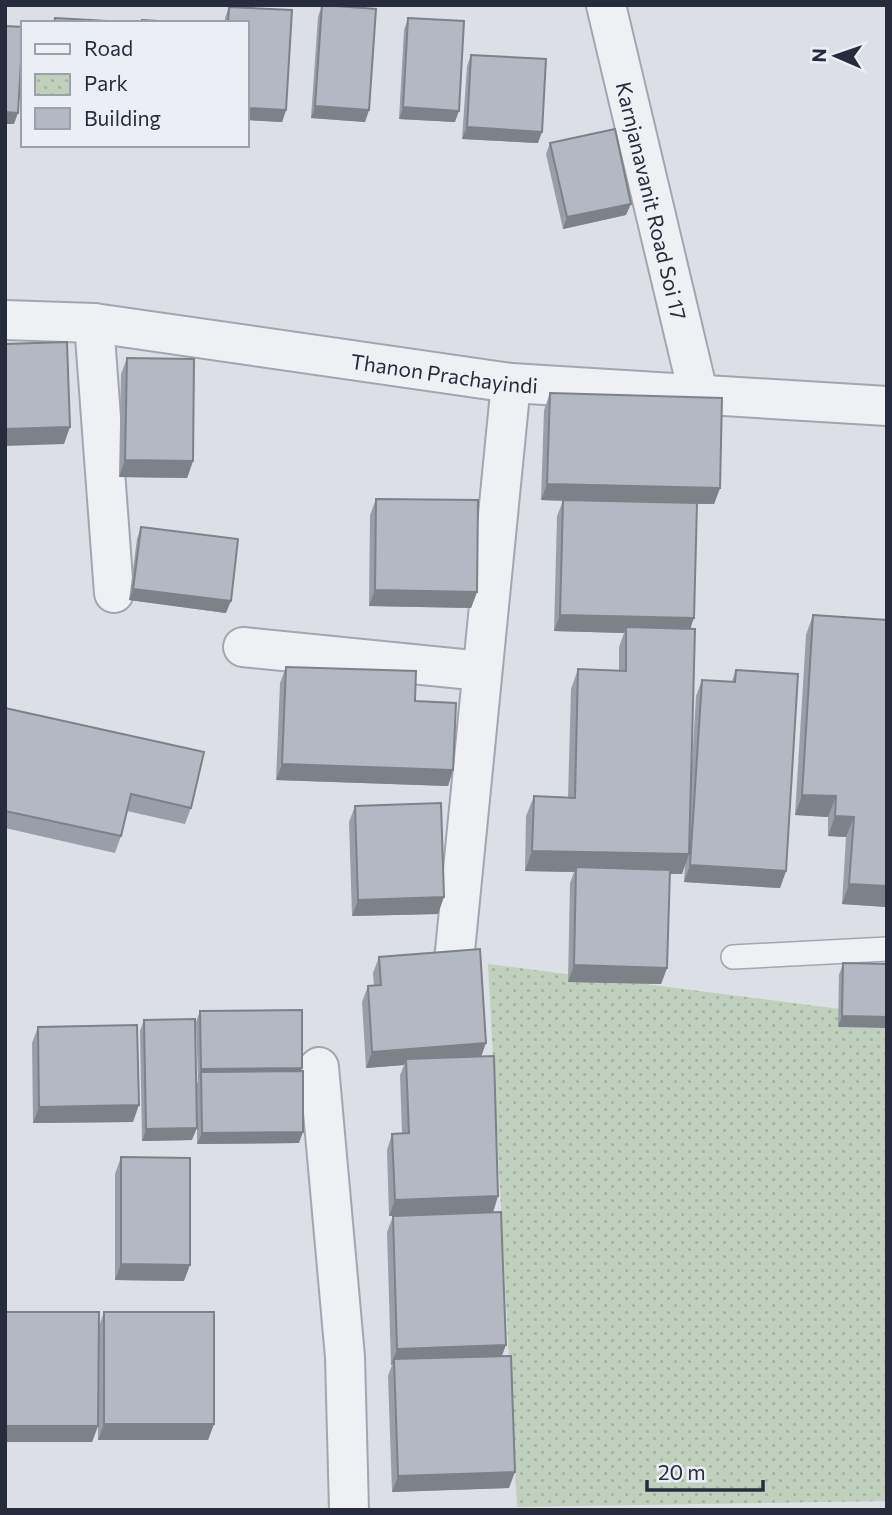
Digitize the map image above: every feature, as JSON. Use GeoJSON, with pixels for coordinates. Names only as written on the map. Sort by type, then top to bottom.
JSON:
{"type":"FeatureCollection","features":[{"type":"Feature","properties":{"kind":"street","name":"Karnjanavanit Road Soi 17"},"geometry":{"type":"LineString","coordinates":[[606,5],[699,397]]}},
{"type":"Feature","properties":{"kind":"street","name":"Thanon Prachayindi"},"geometry":{"type":"LineString","coordinates":[[5,320],[94,323],[511,383],[699,397],[887,406]]}},
{"type":"Feature","properties":{"kind":"street"},"geometry":{"type":"LineString","coordinates":[[94,323],[114,593]]}},
{"type":"Feature","properties":{"kind":"street"},"geometry":{"type":"LineString","coordinates":[[454,961],[511,383]]}},
{"type":"Feature","properties":{"kind":"street"},"geometry":{"type":"LineString","coordinates":[[243,647],[482,671]]}},
{"type":"Feature","properties":{"kind":"street"},"geometry":{"type":"LineString","coordinates":[[319,1067],[345,1357],[349,1510]]}},
{"type":"Feature","properties":{"kind":"lane"},"geometry":{"type":"LineString","coordinates":[[733,957],[887,949]]}},
{"type":"Feature","properties":{"kind":"green space"},"geometry":{"type":"Polygon","coordinates":[[[488,964],[887,1015],[887,1501],[517,1507],[488,964]]]}},
{"type":"Feature","properties":{"kind":"building"},"geometry":{"type":"Polygon","coordinates":[[[322,5],[376,9],[369,110],[315,106],[322,5]]]}},
{"type":"Feature","properties":{"kind":"building"},"geometry":{"type":"Polygon","coordinates":[[[229,7],[292,10],[286,110],[248,108],[248,21],[228,21],[229,7]]]}},
{"type":"Feature","properties":{"kind":"building"},"geometry":{"type":"Polygon","coordinates":[[[55,18],[107,21],[54,21],[55,18]]]}},
{"type":"Feature","properties":{"kind":"building"},"geometry":{"type":"Polygon","coordinates":[[[408,18],[464,21],[459,111],[403,107],[408,18]]]}},
{"type":"Feature","properties":{"kind":"building"},"geometry":{"type":"Polygon","coordinates":[[[5,26],[21,27],[18,113],[5,112],[5,26]]]}},
{"type":"Feature","properties":{"kind":"building"},"geometry":{"type":"Polygon","coordinates":[[[471,55],[546,59],[542,132],[467,127],[471,55]]]}},
{"type":"Feature","properties":{"kind":"building"},"geometry":{"type":"Polygon","coordinates":[[[615,129],[631,204],[567,217],[550,143],[615,129]]]}},
{"type":"Feature","properties":{"kind":"building"},"geometry":{"type":"Polygon","coordinates":[[[67,342],[70,427],[5,429],[5,344],[67,342]]]}},
{"type":"Feature","properties":{"kind":"building"},"geometry":{"type":"Polygon","coordinates":[[[127,358],[194,359],[193,461],[125,460],[127,358]]]}},
{"type":"Feature","properties":{"kind":"building"},"geometry":{"type":"Polygon","coordinates":[[[550,393],[722,398],[720,488],[547,484],[550,393]]]}},
{"type":"Feature","properties":{"kind":"building"},"geometry":{"type":"Polygon","coordinates":[[[376,499],[478,500],[477,592],[375,590],[376,499]]]}},
{"type":"Feature","properties":{"kind":"building"},"geometry":{"type":"Polygon","coordinates":[[[563,500],[697,503],[694,618],[560,615],[563,500]]]}},
{"type":"Feature","properties":{"kind":"building"},"geometry":{"type":"Polygon","coordinates":[[[141,527],[238,539],[231,601],[133,589],[141,527]]]}},
{"type":"Feature","properties":{"kind":"building"},"geometry":{"type":"Polygon","coordinates":[[[813,615],[887,620],[887,886],[849,884],[854,817],[835,816],[836,796],[802,795],[813,615]]]}},
{"type":"Feature","properties":{"kind":"building"},"geometry":{"type":"Polygon","coordinates":[[[626,627],[695,629],[689,854],[532,851],[534,796],[575,798],[578,669],[626,671],[626,627]]]}},
{"type":"Feature","properties":{"kind":"building"},"geometry":{"type":"Polygon","coordinates":[[[286,667],[416,671],[415,701],[456,703],[453,770],[282,764],[286,667]]]}},
{"type":"Feature","properties":{"kind":"building"},"geometry":{"type":"Polygon","coordinates":[[[736,670],[798,674],[786,871],[690,865],[702,680],[735,682],[736,670]]]}},
{"type":"Feature","properties":{"kind":"building"},"geometry":{"type":"Polygon","coordinates":[[[5,708],[204,752],[191,808],[131,794],[121,836],[5,811],[5,708]]]}},
{"type":"Feature","properties":{"kind":"building"},"geometry":{"type":"Polygon","coordinates":[[[441,803],[444,897],[358,900],[355,806],[441,803]]]}},
{"type":"Feature","properties":{"kind":"building"},"geometry":{"type":"Polygon","coordinates":[[[576,867],[670,870],[667,968],[574,965],[576,867]]]}},
{"type":"Feature","properties":{"kind":"building"},"geometry":{"type":"Polygon","coordinates":[[[480,949],[486,1043],[372,1052],[368,986],[381,985],[379,957],[480,949]]]}},
{"type":"Feature","properties":{"kind":"building"},"geometry":{"type":"Polygon","coordinates":[[[843,963],[887,964],[887,1017],[842,1016],[843,963]]]}},
{"type":"Feature","properties":{"kind":"building"},"geometry":{"type":"Polygon","coordinates":[[[302,1010],[302,1068],[201,1069],[200,1011],[302,1010]]]}},
{"type":"Feature","properties":{"kind":"building"},"geometry":{"type":"Polygon","coordinates":[[[195,1019],[197,1128],[146,1129],[144,1020],[195,1019]]]}},
{"type":"Feature","properties":{"kind":"building"},"geometry":{"type":"Polygon","coordinates":[[[137,1025],[139,1105],[39,1107],[38,1027],[137,1025]]]}},
{"type":"Feature","properties":{"kind":"building"},"geometry":{"type":"Polygon","coordinates":[[[494,1056],[498,1196],[395,1200],[392,1134],[409,1133],[406,1059],[494,1056]]]}},
{"type":"Feature","properties":{"kind":"building"},"geometry":{"type":"Polygon","coordinates":[[[303,1071],[303,1132],[202,1133],[201,1072],[303,1071]]]}},
{"type":"Feature","properties":{"kind":"building"},"geometry":{"type":"Polygon","coordinates":[[[121,1157],[190,1158],[190,1265],[121,1264],[121,1157]]]}},
{"type":"Feature","properties":{"kind":"building"},"geometry":{"type":"Polygon","coordinates":[[[501,1212],[506,1345],[397,1349],[393,1216],[501,1212]]]}},
{"type":"Feature","properties":{"kind":"building"},"geometry":{"type":"Polygon","coordinates":[[[5,1312],[99,1312],[98,1426],[5,1426],[5,1312]]]}},
{"type":"Feature","properties":{"kind":"building"},"geometry":{"type":"Polygon","coordinates":[[[104,1312],[214,1312],[214,1424],[104,1424],[104,1312]]]}},
{"type":"Feature","properties":{"kind":"building"},"geometry":{"type":"Polygon","coordinates":[[[511,1356],[515,1472],[398,1476],[394,1359],[511,1356]]]}}]}
